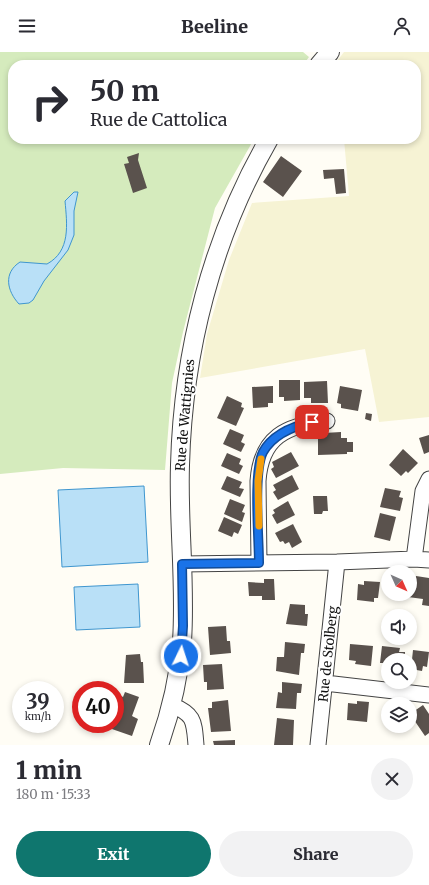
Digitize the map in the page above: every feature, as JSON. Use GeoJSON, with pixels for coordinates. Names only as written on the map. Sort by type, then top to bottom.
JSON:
{"type":"FeatureCollection","features":[{"type":"Feature","properties":{"kind":"street"},"geometry":{"type":"LineString","coordinates":[[323,60],[330,52]]}},
{"type":"Feature","properties":{"kind":"street","name":"Rue de Wattignies"},"geometry":{"type":"LineString","coordinates":[[159,745],[179,671],[182,640],[180,479],[181,436],[187,374],[196,324],[212,269],[228,224],[250,175],[266,144]]}},
{"type":"Feature","properties":{"kind":"street"},"geometry":{"type":"LineString","coordinates":[[259,563],[258,481],[259,467],[263,452],[269,445],[288,430],[300,425],[327,421]]}},
{"type":"Feature","properties":{"kind":"street"},"geometry":{"type":"LineString","coordinates":[[182,564],[337,562],[422,559],[423,492],[429,479]]}},
{"type":"Feature","properties":{"kind":"street","name":"Rue de Stolberg"},"geometry":{"type":"LineString","coordinates":[[318,745],[337,562]]}},
{"type":"Feature","properties":{"kind":"street"},"geometry":{"type":"LineString","coordinates":[[325,682],[429,695]]}},
{"type":"Feature","properties":{"kind":"street"},"geometry":{"type":"LineString","coordinates":[[171,705],[190,715],[194,726],[196,745]]}},
{"type":"Feature","properties":{"kind":"shaded area"},"geometry":{"type":"Polygon","coordinates":[[[344,52],[429,52],[429,417],[379,422],[365,349],[200,378],[207,334],[229,260],[252,203],[349,196],[344,144],[421,144],[421,60],[338,60],[344,52]]]}},
{"type":"Feature","properties":{"kind":"green space"},"geometry":{"type":"Polygon","coordinates":[[[0,52],[303,52],[309,57],[307,60],[8,60],[8,144],[251,144],[215,208],[183,332],[172,383],[165,470],[63,468],[0,474],[0,52]]]}},
{"type":"Feature","properties":{"kind":"water"},"geometry":{"type":"Polygon","coordinates":[[[74,192],[78,192],[74,211],[74,235],[68,250],[44,281],[33,300],[29,303],[19,304],[10,288],[9,277],[11,271],[20,262],[47,264],[55,259],[64,244],[66,236],[67,228],[65,201],[74,192]]]}},
{"type":"Feature","properties":{"kind":"water"},"geometry":{"type":"Polygon","coordinates":[[[144,486],[148,562],[62,567],[58,490],[144,486]]]}},
{"type":"Feature","properties":{"kind":"water"},"geometry":{"type":"Polygon","coordinates":[[[138,584],[140,627],[76,630],[74,587],[138,584]]]}},
{"type":"Feature","properties":{"kind":"building"},"geometry":{"type":"Polygon","coordinates":[[[139,153],[138,160],[147,188],[133,193],[124,164],[129,163],[127,157],[139,153]]]}},
{"type":"Feature","properties":{"kind":"building"},"geometry":{"type":"Polygon","coordinates":[[[281,156],[302,171],[283,197],[263,182],[281,156]]]}},
{"type":"Feature","properties":{"kind":"building"},"geometry":{"type":"Polygon","coordinates":[[[344,169],[346,193],[336,194],[334,178],[324,179],[323,170],[344,169]]]}},
{"type":"Feature","properties":{"kind":"building"},"geometry":{"type":"Polygon","coordinates":[[[279,380],[300,380],[300,400],[284,401],[284,397],[279,397],[279,380]]]}},
{"type":"Feature","properties":{"kind":"building"},"geometry":{"type":"Polygon","coordinates":[[[327,381],[328,403],[311,403],[311,398],[304,398],[304,382],[327,381]]]}},
{"type":"Feature","properties":{"kind":"building"},"geometry":{"type":"Polygon","coordinates":[[[273,386],[273,403],[268,403],[268,407],[253,408],[252,387],[273,386]]]}},
{"type":"Feature","properties":{"kind":"building"},"geometry":{"type":"Polygon","coordinates":[[[340,386],[362,390],[358,411],[341,408],[341,404],[337,403],[340,386]]]}},
{"type":"Feature","properties":{"kind":"building"},"geometry":{"type":"Polygon","coordinates":[[[227,396],[242,403],[241,407],[244,408],[236,426],[217,418],[227,396]]]}},
{"type":"Feature","properties":{"kind":"building"},"geometry":{"type":"Polygon","coordinates":[[[366,413],[372,414],[371,421],[365,419],[366,413]]]}},
{"type":"Feature","properties":{"kind":"building"},"geometry":{"type":"Polygon","coordinates":[[[230,429],[244,435],[241,442],[245,444],[241,452],[223,444],[230,429]]]}},
{"type":"Feature","properties":{"kind":"building"},"geometry":{"type":"Polygon","coordinates":[[[341,432],[341,438],[347,438],[347,442],[353,442],[353,452],[347,452],[347,454],[318,455],[318,438],[324,438],[324,433],[341,432]]]}},
{"type":"Feature","properties":{"kind":"building"},"geometry":{"type":"Polygon","coordinates":[[[429,435],[429,452],[424,454],[419,438],[429,435]]]}},
{"type":"Feature","properties":{"kind":"building"},"geometry":{"type":"Polygon","coordinates":[[[403,449],[418,463],[408,473],[406,471],[401,476],[389,465],[403,449]]]}},
{"type":"Feature","properties":{"kind":"building"},"geometry":{"type":"Polygon","coordinates":[[[291,452],[299,466],[276,478],[271,469],[274,467],[272,462],[291,452]]]}},
{"type":"Feature","properties":{"kind":"building"},"geometry":{"type":"Polygon","coordinates":[[[227,453],[241,459],[239,464],[243,466],[239,474],[221,466],[227,453]]]}},
{"type":"Feature","properties":{"kind":"building"},"geometry":{"type":"Polygon","coordinates":[[[292,475],[299,489],[278,500],[273,492],[276,490],[273,485],[292,475]]]}},
{"type":"Feature","properties":{"kind":"building"},"geometry":{"type":"Polygon","coordinates":[[[227,476],[242,482],[239,488],[244,489],[240,497],[221,489],[227,476]]]}},
{"type":"Feature","properties":{"kind":"building"},"geometry":{"type":"Polygon","coordinates":[[[385,488],[401,491],[399,497],[403,498],[400,511],[380,507],[385,488]]]}},
{"type":"Feature","properties":{"kind":"building"},"geometry":{"type":"Polygon","coordinates":[[[313,496],[327,496],[328,511],[323,511],[322,514],[314,514],[313,496]]]}},
{"type":"Feature","properties":{"kind":"building"},"geometry":{"type":"Polygon","coordinates":[[[230,499],[245,505],[242,512],[245,513],[242,522],[224,514],[230,499]]]}},
{"type":"Feature","properties":{"kind":"building"},"geometry":{"type":"Polygon","coordinates":[[[288,501],[295,515],[277,524],[272,515],[275,513],[273,510],[288,501]]]}},
{"type":"Feature","properties":{"kind":"building"},"geometry":{"type":"Polygon","coordinates":[[[380,513],[396,517],[390,541],[374,537],[380,513]]]}},
{"type":"Feature","properties":{"kind":"building"},"geometry":{"type":"Polygon","coordinates":[[[224,517],[242,525],[238,534],[234,532],[232,537],[218,531],[224,517]]]}},
{"type":"Feature","properties":{"kind":"building"},"geometry":{"type":"Polygon","coordinates":[[[293,524],[302,542],[292,548],[289,542],[285,544],[283,541],[280,542],[275,533],[293,524]]]}},
{"type":"Feature","properties":{"kind":"building"},"geometry":{"type":"Polygon","coordinates":[[[417,576],[429,578],[429,606],[422,605],[423,599],[417,598],[417,576]]]}},
{"type":"Feature","properties":{"kind":"building"},"geometry":{"type":"Polygon","coordinates":[[[264,579],[274,579],[275,600],[262,600],[262,596],[249,596],[248,582],[264,583],[264,579]]]}},
{"type":"Feature","properties":{"kind":"building"},"geometry":{"type":"Polygon","coordinates":[[[364,581],[380,582],[378,598],[374,598],[374,602],[357,600],[358,584],[364,585],[364,581]]]}},
{"type":"Feature","properties":{"kind":"building"},"geometry":{"type":"Polygon","coordinates":[[[290,604],[305,605],[305,614],[308,614],[307,626],[286,624],[290,604]]]}},
{"type":"Feature","properties":{"kind":"building"},"geometry":{"type":"Polygon","coordinates":[[[226,626],[227,641],[230,641],[231,653],[210,655],[208,627],[226,626]]]}},
{"type":"Feature","properties":{"kind":"building"},"geometry":{"type":"Polygon","coordinates":[[[285,642],[305,644],[304,653],[301,653],[299,675],[276,671],[277,657],[284,657],[285,642]]]}},
{"type":"Feature","properties":{"kind":"building"},"geometry":{"type":"Polygon","coordinates":[[[350,644],[373,646],[371,666],[355,664],[356,661],[349,660],[350,644]]]}},
{"type":"Feature","properties":{"kind":"building"},"geometry":{"type":"Polygon","coordinates":[[[382,646],[400,648],[399,652],[405,652],[405,653],[381,653],[382,646]]]}},
{"type":"Feature","properties":{"kind":"building"},"geometry":{"type":"Polygon","coordinates":[[[413,650],[429,652],[427,667],[423,666],[422,671],[417,670],[417,653],[413,653],[413,650]]]}},
{"type":"Feature","properties":{"kind":"building"},"geometry":{"type":"Polygon","coordinates":[[[140,654],[141,662],[143,662],[144,683],[124,683],[126,655],[140,654]]]}},
{"type":"Feature","properties":{"kind":"building"},"geometry":{"type":"Polygon","coordinates":[[[222,664],[224,689],[207,690],[207,682],[204,682],[203,665],[222,664]]]}},
{"type":"Feature","properties":{"kind":"building"},"geometry":{"type":"Polygon","coordinates":[[[282,682],[302,684],[301,693],[297,693],[296,709],[276,708],[278,692],[282,693],[282,682]]]}},
{"type":"Feature","properties":{"kind":"building"},"geometry":{"type":"Polygon","coordinates":[[[125,692],[139,697],[132,716],[138,719],[132,736],[123,733],[125,692]]]}},
{"type":"Feature","properties":{"kind":"building"},"geometry":{"type":"Polygon","coordinates":[[[228,700],[231,731],[211,732],[208,708],[212,708],[212,702],[228,700]]]}},
{"type":"Feature","properties":{"kind":"building"},"geometry":{"type":"Polygon","coordinates":[[[357,701],[369,702],[367,722],[347,720],[348,703],[357,704],[357,701]]]}},
{"type":"Feature","properties":{"kind":"building"},"geometry":{"type":"Polygon","coordinates":[[[423,705],[429,714],[429,733],[425,736],[417,724],[417,709],[423,705]]]}},
{"type":"Feature","properties":{"kind":"building"},"geometry":{"type":"Polygon","coordinates":[[[277,718],[294,720],[293,745],[274,745],[277,718]]]}},
{"type":"Feature","properties":{"kind":"building"},"geometry":{"type":"Polygon","coordinates":[[[235,740],[235,745],[214,745],[213,741],[235,740]]]}},
{"type":"Feature","properties":{"kind":"slow traffic"},"geometry":{"type":"LineString","coordinates":[[259,526],[258,481],[261,459]]}},
{"type":"Feature","properties":{"kind":"route"},"geometry":{"type":"LineString","coordinates":[[181,656],[183,626],[182,564],[259,563],[258,481],[259,467],[263,452],[276,438],[288,430],[312,422]]}}]}
